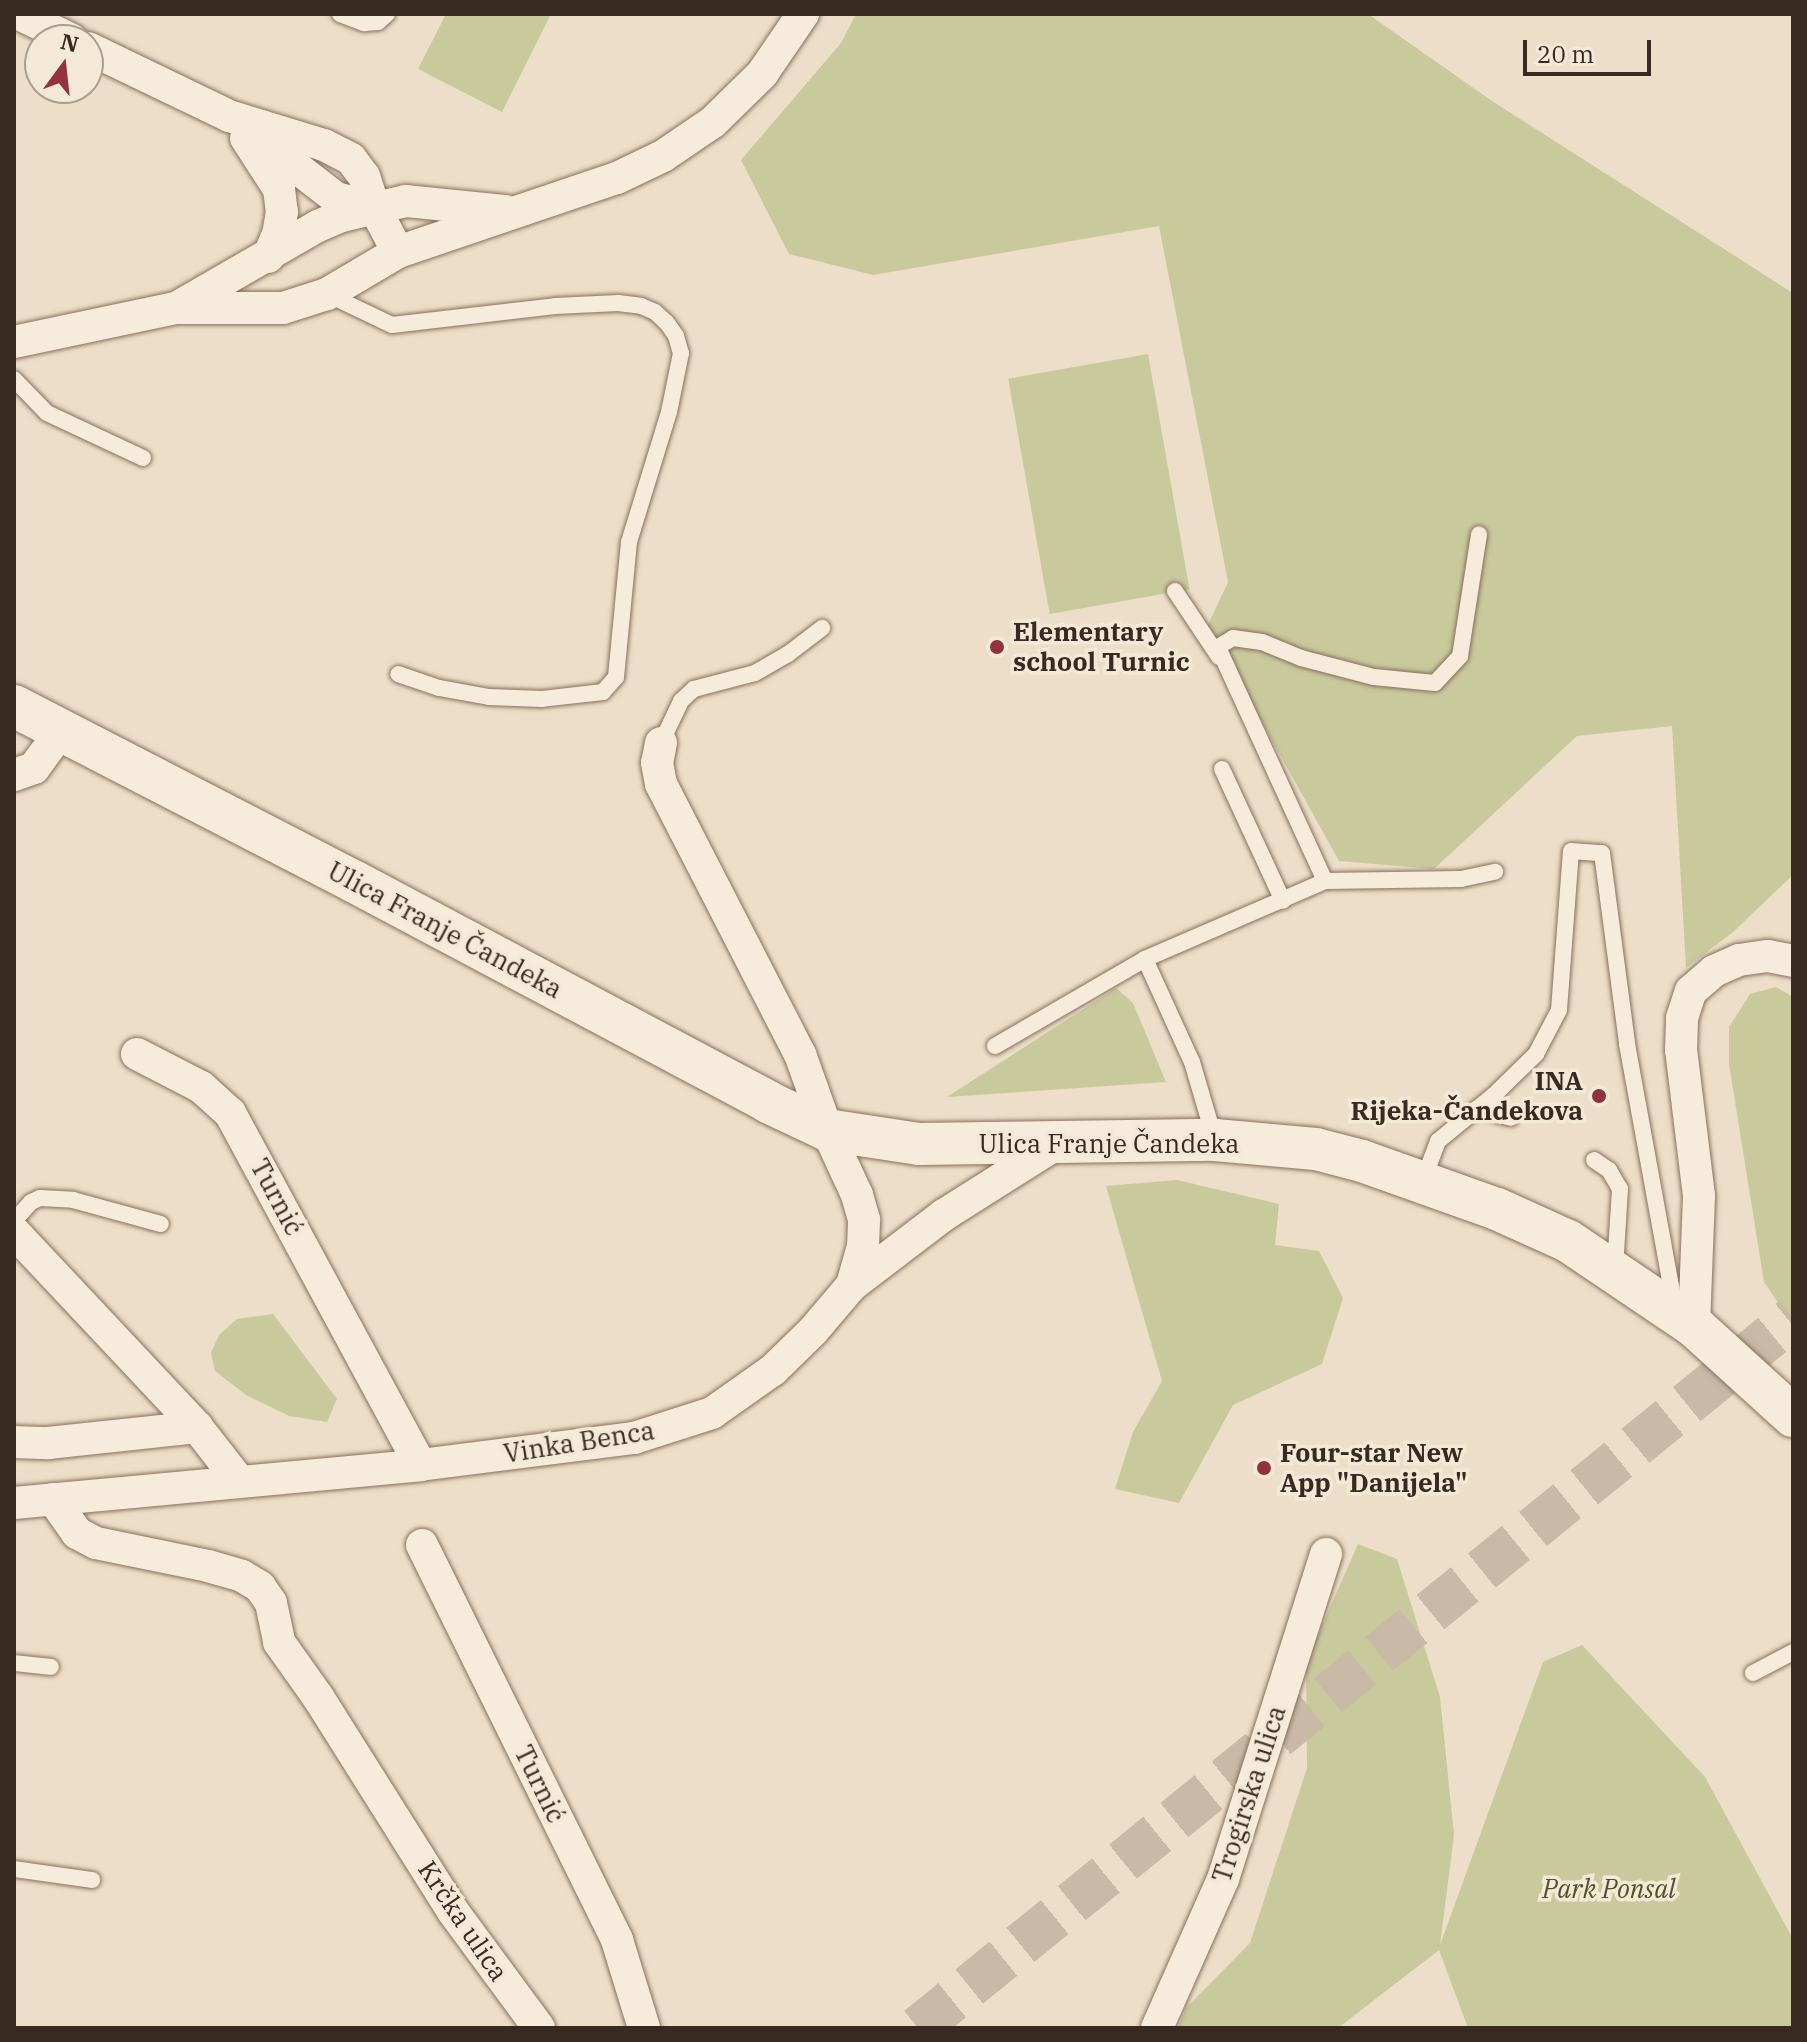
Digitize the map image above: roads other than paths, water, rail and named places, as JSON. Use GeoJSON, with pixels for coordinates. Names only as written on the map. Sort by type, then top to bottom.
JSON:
{"type":"FeatureCollection","features":[{"type":"Feature","properties":{"kind":"street"},"geometry":{"type":"LineString","coordinates":[[19,14],[39,24]]}},
{"type":"Feature","properties":{"kind":"street"},"geometry":{"type":"LineString","coordinates":[[14,342],[176,308],[283,308],[327,294],[398,252],[617,178],[675,147],[713,122],[762,74],[803,14]]}},
{"type":"Feature","properties":{"kind":"street"},"geometry":{"type":"LineString","coordinates":[[104,56],[229,116],[336,198],[374,207],[398,252]]}},
{"type":"Feature","properties":{"kind":"street"},"geometry":{"type":"LineString","coordinates":[[229,116],[263,160],[279,189],[282,212],[278,234],[268,257]]}},
{"type":"Feature","properties":{"kind":"street"},"geometry":{"type":"LineString","coordinates":[[176,308],[318,226],[374,207],[406,201],[512,211]]}},
{"type":"Feature","properties":{"kind":"street","name":"Ulica Franje Čandeka"},"geometry":{"type":"LineString","coordinates":[[14,706],[355,882],[768,1102],[827,1130],[919,1144],[1215,1140],[1316,1149],[1423,1181],[1568,1241],[1615,1269],[1685,1319],[1793,1416]]}},
{"type":"Feature","properties":{"kind":"street"},"geometry":{"type":"LineString","coordinates":[[14,775],[34,768],[61,731]]}},
{"type":"Feature","properties":{"kind":"street"},"geometry":{"type":"LineString","coordinates":[[661,743],[657,763],[661,784],[800,1054],[827,1130],[857,1195],[864,1220],[863,1246],[852,1285]]}},
{"type":"Feature","properties":{"kind":"street"},"geometry":{"type":"LineString","coordinates":[[1685,1319],[1699,1196],[1681,1050],[1682,1018],[1691,991],[1714,971],[1739,960],[1768,956],[1793,961]]}},
{"type":"Feature","properties":{"kind":"street","name":"Turnić"},"geometry":{"type":"LineString","coordinates":[[137,1054],[201,1087],[230,1113],[420,1465]]}},
{"type":"Feature","properties":{"kind":"street","name":"Vinka Benca"},"geometry":{"type":"LineString","coordinates":[[14,1503],[420,1465],[634,1438],[712,1413],[773,1370],[813,1331],[852,1285],[944,1215],[1058,1143]]}},
{"type":"Feature","properties":{"kind":"street"},"geometry":{"type":"LineString","coordinates":[[14,1232],[197,1427],[239,1481]]}},
{"type":"Feature","properties":{"kind":"street"},"geometry":{"type":"LineString","coordinates":[[14,1442],[48,1443],[197,1427]]}},
{"type":"Feature","properties":{"kind":"street","name":"Krčka ulica"},"geometry":{"type":"LineString","coordinates":[[53,1499],[77,1533],[96,1543],[208,1566],[242,1576],[260,1587],[271,1603],[279,1642],[392,1812],[452,1910],[539,2028]]}},
{"type":"Feature","properties":{"kind":"street","name":"Turnić"},"geometry":{"type":"LineString","coordinates":[[422,1545],[617,1940],[644,2028]]}},
{"type":"Feature","properties":{"kind":"street","name":"Trogirska ulica"},"geometry":{"type":"LineString","coordinates":[[1157,2028],[1223,1879],[1326,1554]]}},
{"type":"Feature","properties":{"kind":"lane"},"geometry":{"type":"LineString","coordinates":[[340,14],[364,23],[378,22],[387,14]]}},
{"type":"Feature","properties":{"kind":"lane"},"geometry":{"type":"LineString","coordinates":[[327,294],[392,325],[555,306],[618,303],[641,306],[655,312],[667,323],[676,336],[681,353],[669,412],[629,542],[616,677],[603,692],[542,699],[464,692],[398,674]]}},
{"type":"Feature","properties":{"kind":"lane"},"geometry":{"type":"LineString","coordinates":[[14,379],[47,413],[143,458]]}},
{"type":"Feature","properties":{"kind":"lane"},"geometry":{"type":"LineString","coordinates":[[1222,661],[1218,647],[1233,638],[1262,642],[1301,658],[1374,677],[1435,683],[1460,656],[1479,534]]}},
{"type":"Feature","properties":{"kind":"lane"},"geometry":{"type":"LineString","coordinates":[[1175,591],[1222,661],[1325,881]]}},
{"type":"Feature","properties":{"kind":"lane"},"geometry":{"type":"LineString","coordinates":[[661,743],[681,701],[694,689],[755,673],[788,654],[822,628]]}},
{"type":"Feature","properties":{"kind":"lane"},"geometry":{"type":"LineString","coordinates":[[1222,769],[1283,901]]}},
{"type":"Feature","properties":{"kind":"lane"},"geometry":{"type":"LineString","coordinates":[[1423,1181],[1438,1141],[1536,1054],[1559,1010],[1571,851],[1602,853],[1627,1044],[1685,1319]]}},
{"type":"Feature","properties":{"kind":"lane"},"geometry":{"type":"LineString","coordinates":[[995,1046],[1145,959],[1325,881],[1461,879],[1495,872]]}},
{"type":"Feature","properties":{"kind":"lane"},"geometry":{"type":"LineString","coordinates":[[1145,959],[1192,1062],[1215,1140]]}},
{"type":"Feature","properties":{"kind":"lane"},"geometry":{"type":"LineString","coordinates":[[1476,1109],[1511,1118]]}},
{"type":"Feature","properties":{"kind":"lane"},"geometry":{"type":"LineString","coordinates":[[1594,1160],[1609,1170],[1620,1189],[1615,1269]]}},
{"type":"Feature","properties":{"kind":"lane"},"geometry":{"type":"LineString","coordinates":[[14,1221],[31,1202],[40,1198],[73,1200],[161,1224]]}},
{"type":"Feature","properties":{"kind":"lane"},"geometry":{"type":"LineString","coordinates":[[1753,1673],[1793,1652]]}},
{"type":"Feature","properties":{"kind":"lane"},"geometry":{"type":"LineString","coordinates":[[14,1663],[51,1667]]}},
{"type":"Feature","properties":{"kind":"lane"},"geometry":{"type":"LineString","coordinates":[[14,1869],[92,1880]]}},
{"type":"Feature","properties":{"kind":"tunnel"},"geometry":{"type":"LineString","coordinates":[[918,2028],[1793,1318]]}},
{"type":"Feature","properties":{"kind":"place","name":"Elementary school Turnic"},"geometry":{"type":"Point","coordinates":[997,647]}},
{"type":"Feature","properties":{"kind":"place","name":"INA Rijeka-Čandekova"},"geometry":{"type":"Point","coordinates":[1599,1096]}},
{"type":"Feature","properties":{"kind":"place","name":"Four-star New App \"Danijela\""},"geometry":{"type":"Point","coordinates":[1264,1468]}},
{"type":"Feature","properties":{"kind":"park label","name":"Park Ponsal"},"geometry":{"type":"Point","coordinates":[1609,1889]}}]}
